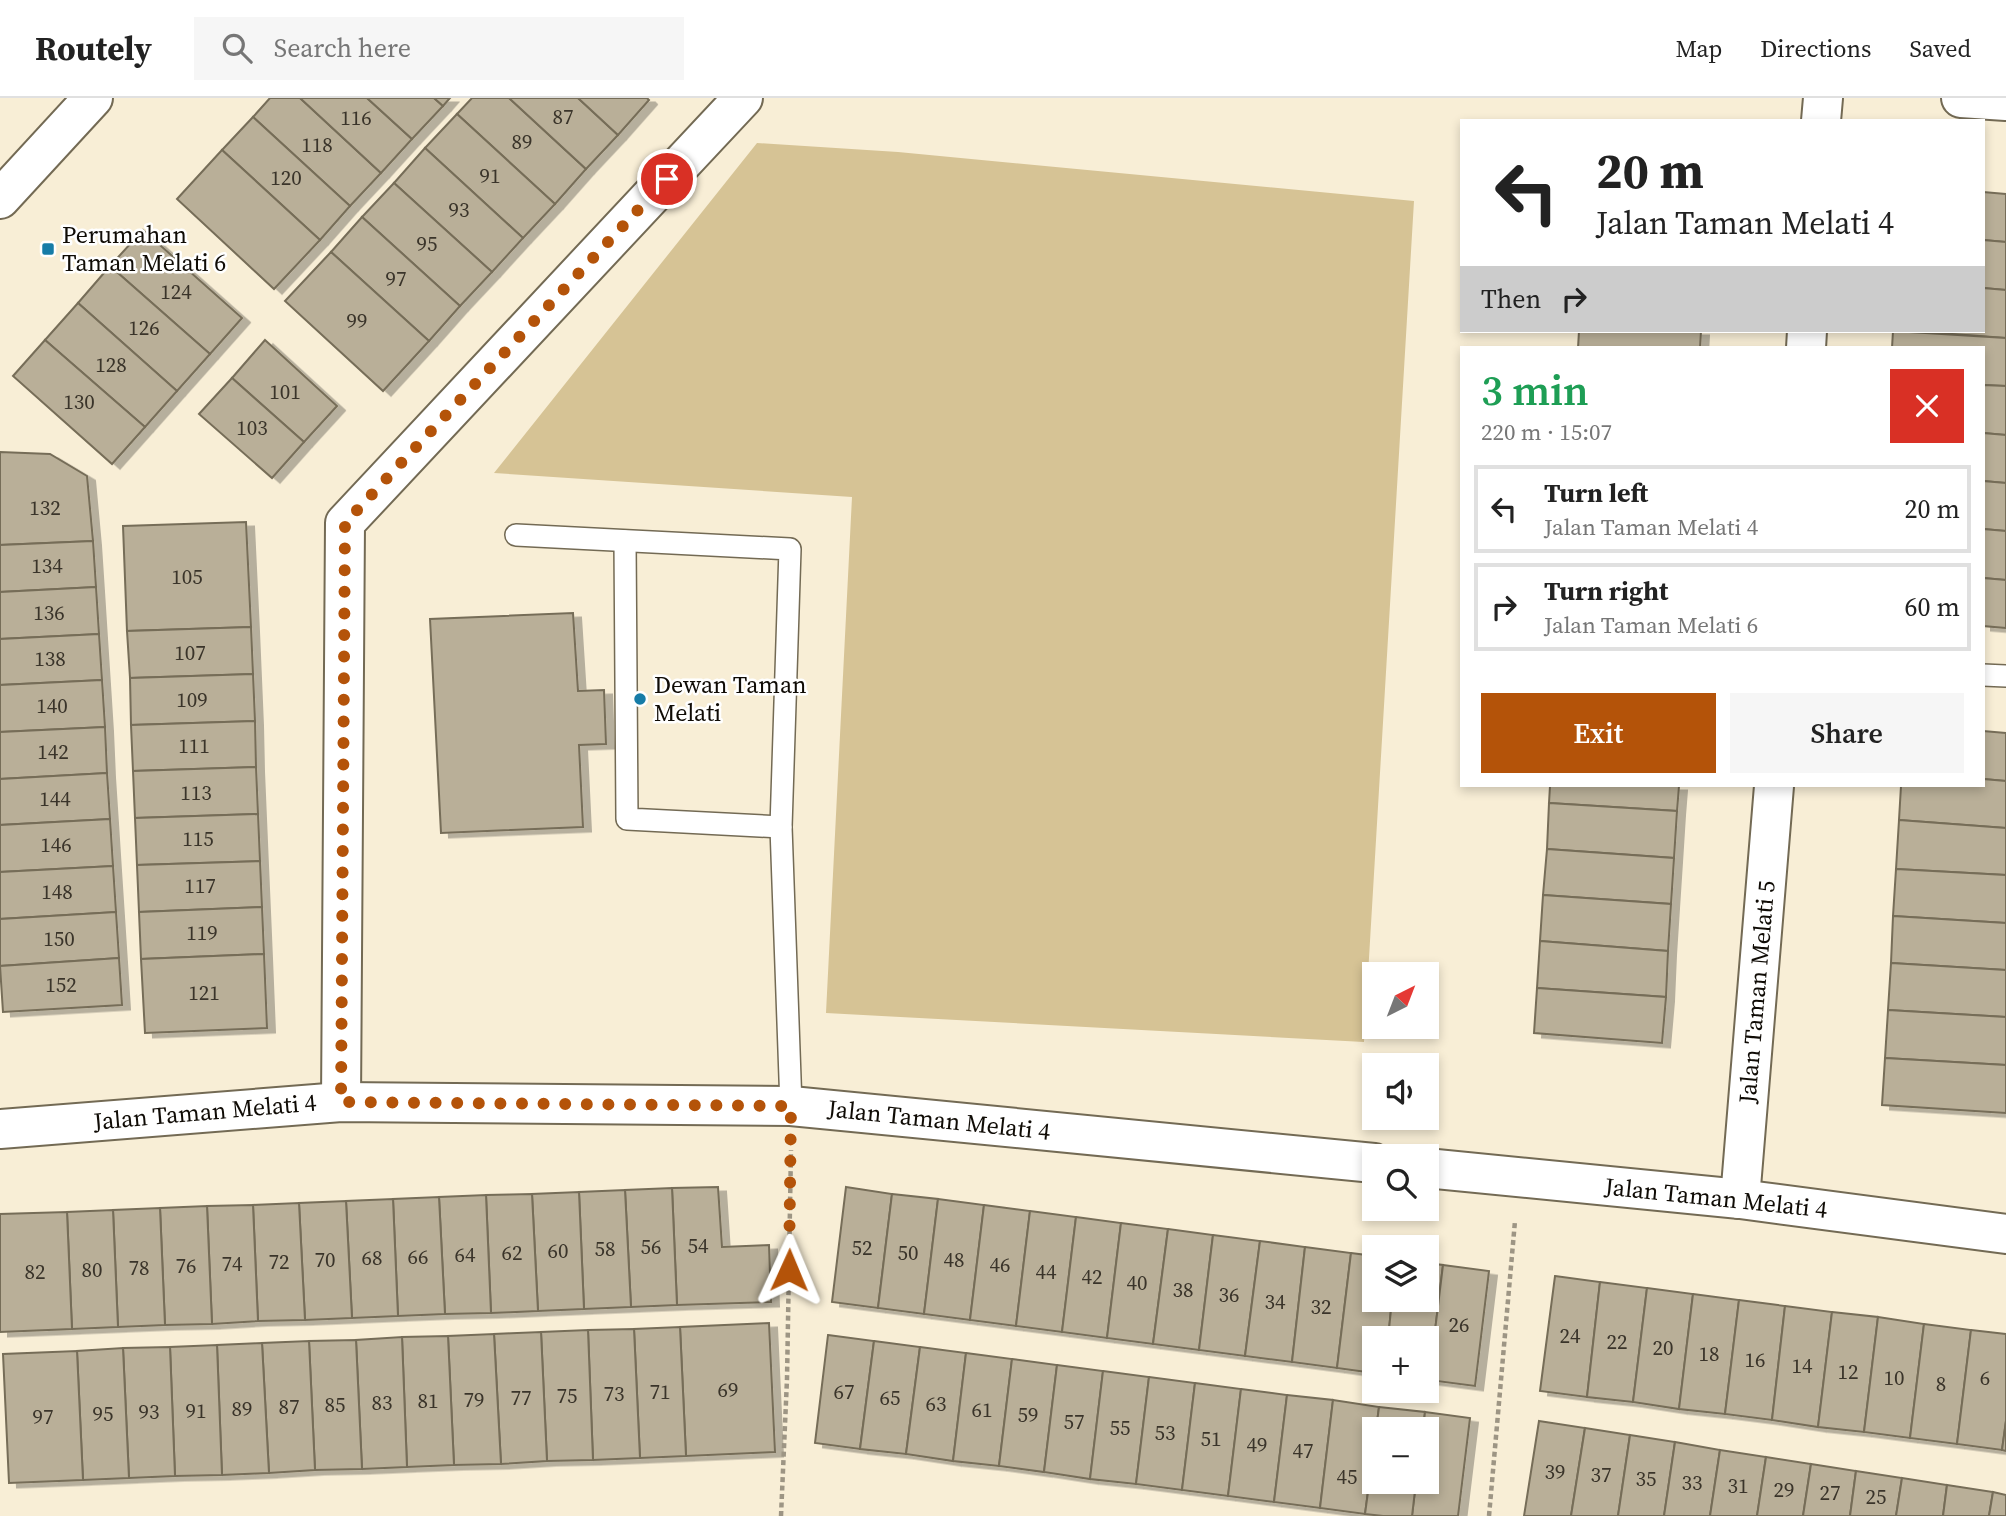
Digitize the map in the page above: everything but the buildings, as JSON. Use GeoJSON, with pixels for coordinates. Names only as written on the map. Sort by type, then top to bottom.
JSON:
{"type":"FeatureCollection","features":[{"type":"Feature","properties":{"kind":"street"},"geometry":{"type":"LineString","coordinates":[[0,199],[93,98]]}},
{"type":"Feature","properties":{"kind":"street"},"geometry":{"type":"LineString","coordinates":[[341,1102],[345,523],[743,98]]}},
{"type":"Feature","properties":{"kind":"street"},"geometry":{"type":"LineString","coordinates":[[1821,119],[1823,98]]}},
{"type":"Feature","properties":{"kind":"street"},"geometry":{"type":"LineString","coordinates":[[1961,98],[2006,101]]}},
{"type":"Feature","properties":{"kind":"street","name":"Jalan Taman Melati 5"},"geometry":{"type":"LineString","coordinates":[[1740,1199],[1774,787]]}},
{"type":"Feature","properties":{"kind":"street","name":"Jalan Taman Melati 4"},"geometry":{"type":"LineString","coordinates":[[0,1129],[341,1102],[791,1106],[1362,1162]]}},
{"type":"Feature","properties":{"kind":"street","name":"Jalan Taman Melati 4"},"geometry":{"type":"LineString","coordinates":[[1439,1169],[1740,1199],[2006,1234]]}},
{"type":"Feature","properties":{"kind":"lane"},"geometry":{"type":"LineString","coordinates":[[516,535],[790,549],[781,827],[791,1106]]}},
{"type":"Feature","properties":{"kind":"lane"},"geometry":{"type":"LineString","coordinates":[[625,541],[627,819],[781,827]]}},
{"type":"Feature","properties":{"kind":"lane"},"geometry":{"type":"LineString","coordinates":[[1985,675],[2006,677]]}},
{"type":"Feature","properties":{"kind":"path"},"geometry":{"type":"LineString","coordinates":[[780,1516],[787,1379],[791,1106]]}},
{"type":"Feature","properties":{"kind":"path"},"geometry":{"type":"LineString","coordinates":[[1489,1516],[1519,1177]]}},
{"type":"Feature","properties":{"kind":"shaded area"},"geometry":{"type":"Polygon","coordinates":[[[757,143],[898,152],[1414,201],[1369,962],[1362,962],[1364,1042],[826,1013],[852,497],[494,473],[757,143]]]}},
{"type":"Feature","properties":{"kind":"place","name":"Perumahan Taman Melati 6"},"geometry":{"type":"Point","coordinates":[48,249]}},
{"type":"Feature","properties":{"kind":"place","name":"Dewan Taman Melati"},"geometry":{"type":"Point","coordinates":[640,699]}},
{"type":"Feature","properties":{"kind":"route"},"geometry":{"type":"LineString","coordinates":[[667,179],[345,523],[341,1102],[791,1106],[789,1270]]}}]}
